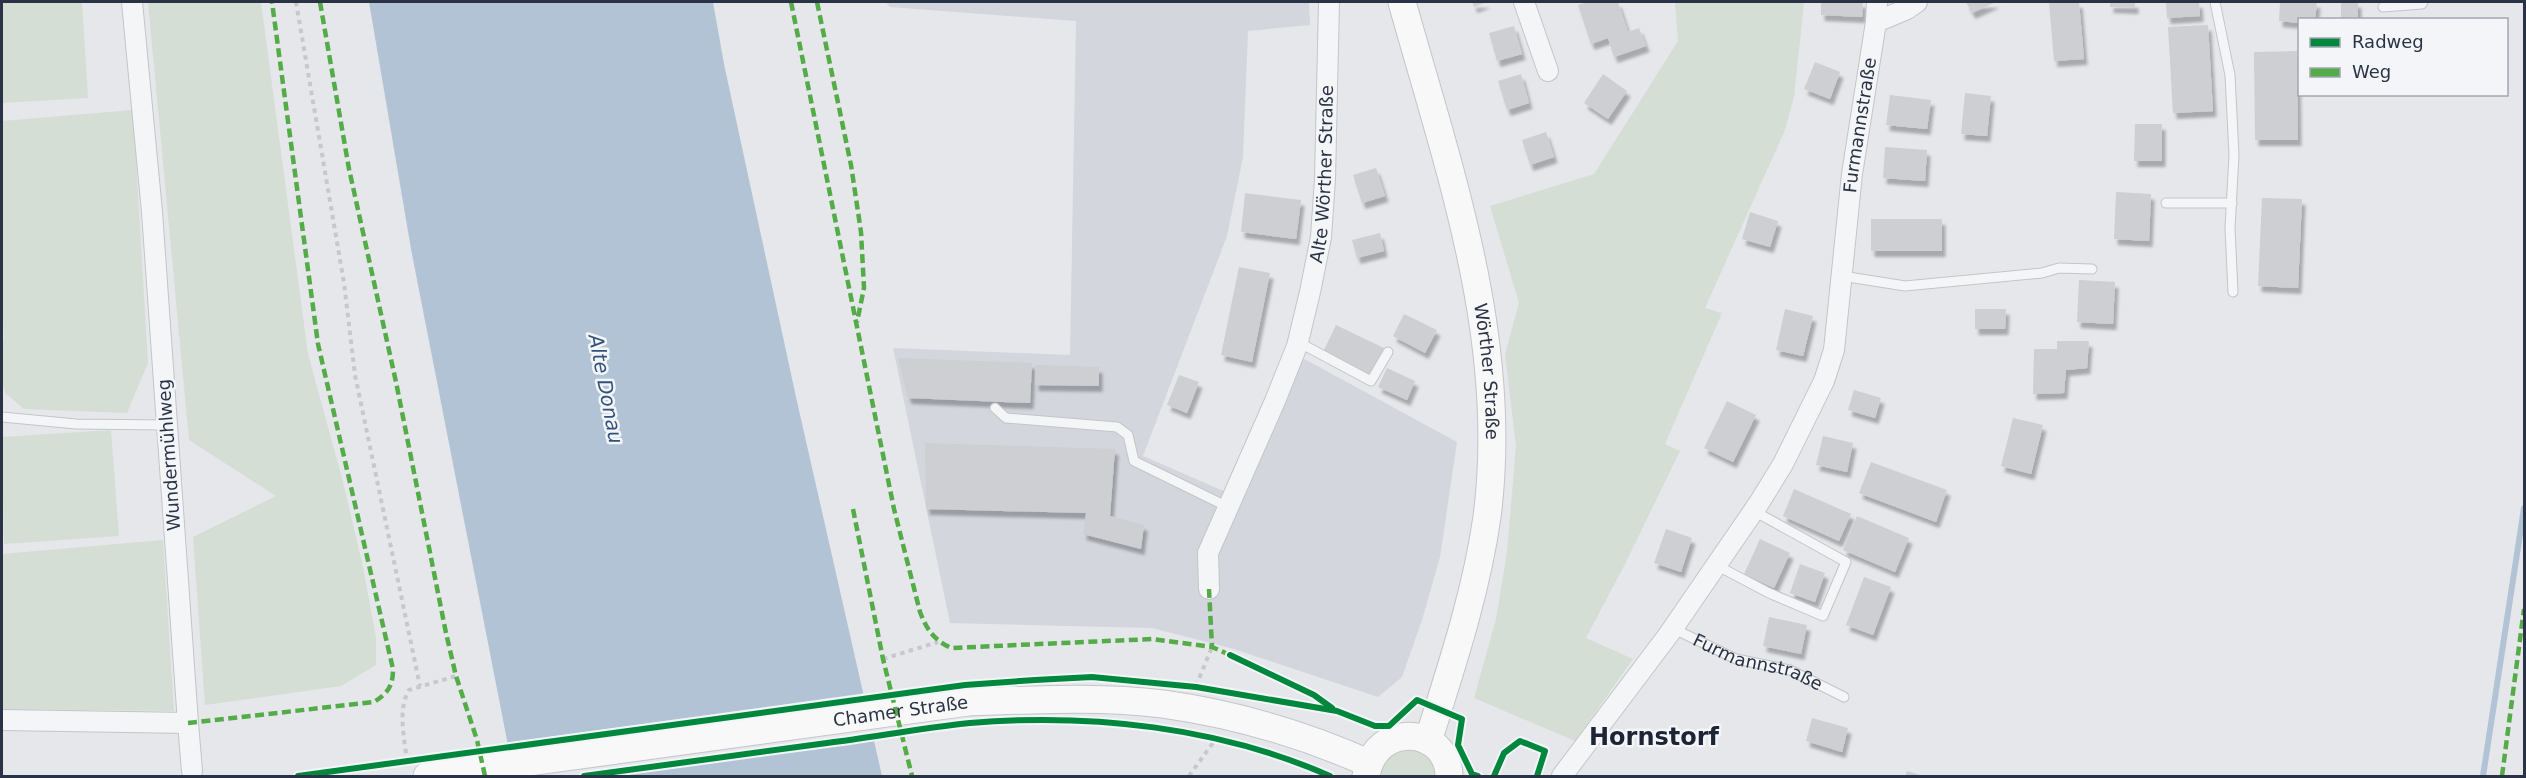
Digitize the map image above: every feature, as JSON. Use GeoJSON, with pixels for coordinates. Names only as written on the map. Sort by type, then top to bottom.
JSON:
{"type":"FeatureCollection","features":[{"type":"Feature","properties":{"kind":"main road","name":"Wörther Straße"},"geometry":{"type":"LineString","coordinates":[[1402,2],[1472,256],[1488,359],[1492,417],[1489,492],[1480,560],[1461,635],[1428,741]]}},
{"type":"Feature","properties":{"kind":"main road","name":"Chamer Straße"},"geometry":{"type":"LineString","coordinates":[[416,766],[968,702],[1105,700],[1163,704],[1233,717],[1326,744],[1367,770],[1376,750],[1387,741],[1400,736],[1414,736],[1428,741]]}},
{"type":"Feature","properties":{"kind":"main road"},"geometry":{"type":"LineString","coordinates":[[1428,741],[1446,760],[1449,777]]}},
{"type":"Feature","properties":{"kind":"street","name":"Wundermühlweg"},"geometry":{"type":"LineString","coordinates":[[132,2],[152,212],[192,771]]}},
{"type":"Feature","properties":{"kind":"street","name":"Alte Wörther Straße"},"geometry":{"type":"LineString","coordinates":[[1209,589],[1209,553],[1275,402],[1298,342],[1321,237],[1325,179],[1329,2]]}},
{"type":"Feature","properties":{"kind":"street"},"geometry":{"type":"LineString","coordinates":[[1524,2],[1548,71]]}},
{"type":"Feature","properties":{"kind":"street","name":"Furmannstraße"},"geometry":{"type":"LineString","coordinates":[[1563,777],[1754,511],[1783,464],[1824,381],[1834,350],[1852,174],[1876,22],[1877,2]]}},
{"type":"Feature","properties":{"kind":"street"},"geometry":{"type":"LineString","coordinates":[[1876,22],[1908,9],[1917,2]]}},
{"type":"Feature","properties":{"kind":"street"},"geometry":{"type":"LineString","coordinates":[[2,720],[188,723]]}},
{"type":"Feature","properties":{"kind":"lane"},"geometry":{"type":"LineString","coordinates":[[2216,2],[2230,75],[2234,155],[2233,292]]}},
{"type":"Feature","properties":{"kind":"lane"},"geometry":{"type":"LineString","coordinates":[[2383,7],[2422,4],[2423,2]]}},
{"type":"Feature","properties":{"kind":"lane"},"geometry":{"type":"LineString","coordinates":[[2166,203],[2232,203]]}},
{"type":"Feature","properties":{"kind":"lane"},"geometry":{"type":"LineString","coordinates":[[1842,276],[1905,286],[2042,273],[2059,268],[2092,269]]}},
{"type":"Feature","properties":{"kind":"lane"},"geometry":{"type":"LineString","coordinates":[[1298,342],[1371,381],[1388,352]]}},
{"type":"Feature","properties":{"kind":"lane"},"geometry":{"type":"LineString","coordinates":[[995,408],[1006,418],[1117,427],[1128,435],[1134,461],[1228,507]]}},
{"type":"Feature","properties":{"kind":"lane"},"geometry":{"type":"LineString","coordinates":[[2,417],[76,424],[168,425]]}},
{"type":"Feature","properties":{"kind":"lane"},"geometry":{"type":"LineString","coordinates":[[1716,565],[1769,593],[1823,616],[1846,562],[1754,511]]}},
{"type":"Feature","properties":{"kind":"lane","name":"Furmannstraße"},"geometry":{"type":"LineString","coordinates":[[1672,628],[1736,659],[1790,670],[1844,697]]}},
{"type":"Feature","properties":{"kind":"path"},"geometry":{"type":"LineString","coordinates":[[296,2],[344,283],[355,375],[420,686]]}},
{"type":"Feature","properties":{"kind":"path"},"geometry":{"type":"LineString","coordinates":[[883,659],[938,642]]}},
{"type":"Feature","properties":{"kind":"path"},"geometry":{"type":"LineString","coordinates":[[1196,687],[1212,647]]}},
{"type":"Feature","properties":{"kind":"path"},"geometry":{"type":"LineString","coordinates":[[398,763],[416,766],[403,713],[405,696],[409,690],[456,676]]}},
{"type":"Feature","properties":{"kind":"path"},"geometry":{"type":"LineString","coordinates":[[1185,686],[1208,689]]}},
{"type":"Feature","properties":{"kind":"path"},"geometry":{"type":"LineString","coordinates":[[1204,738],[1226,743]]}},
{"type":"Feature","properties":{"kind":"path"},"geometry":{"type":"LineString","coordinates":[[1189,777],[1215,740]]}},
{"type":"Feature","properties":{"kind":"shaded area"},"geometry":{"type":"Polygon","coordinates":[[[2,2],[82,2],[88,98],[2,103],[2,2]]]}},
{"type":"Feature","properties":{"kind":"shaded area"},"geometry":{"type":"Polygon","coordinates":[[[148,2],[261,2],[308,354],[343,482],[363,567],[376,638],[376,665],[341,686],[205,705],[193,537],[276,496],[189,440],[148,2]]]}},
{"type":"Feature","properties":{"kind":"shaded area"},"geometry":{"type":"Polygon","coordinates":[[[886,2],[1309,2],[1310,25],[1248,31],[1243,157],[1227,236],[1143,456],[1242,499],[1297,355],[1457,442],[1440,557],[1422,620],[1402,677],[1378,697],[1234,649],[1152,628],[950,623],[893,348],[1070,355],[1076,21],[890,7],[886,2]]]}},
{"type":"Feature","properties":{"kind":"shaded area"},"geometry":{"type":"Polygon","coordinates":[[[1675,2],[1804,2],[1794,97],[1785,130],[1705,308],[1722,313],[1665,444],[1680,451],[1586,638],[1633,659],[1575,741],[1474,698],[1496,619],[1507,552],[1516,446],[1505,354],[1519,303],[1490,206],[1594,174],[1678,41],[1675,2]]]}},
{"type":"Feature","properties":{"kind":"shaded area"},"geometry":{"type":"Polygon","coordinates":[[[133,110],[148,363],[127,413],[24,409],[5,393],[2,380],[4,337],[2,121],[133,110]]]}},
{"type":"Feature","properties":{"kind":"shaded area"},"geometry":{"type":"Polygon","coordinates":[[[111,430],[119,536],[4,544],[2,437],[111,430]]]}},
{"type":"Feature","properties":{"kind":"shaded area"},"geometry":{"type":"Polygon","coordinates":[[[163,540],[174,711],[2,709],[2,554],[163,540]]]}},
{"type":"Feature","properties":{"kind":"shaded area"},"geometry":{"type":"Polygon","coordinates":[[[1406,747],[1428,754],[1439,776],[1378,776],[1385,758],[1406,747]]]}},
{"type":"Feature","properties":{"kind":"water","name":"Alte Donau"},"geometry":{"type":"Polygon","coordinates":[[[369,2],[713,2],[724,64],[796,397],[882,776],[514,776],[411,249],[369,2]]]}},
{"type":"Feature","properties":{"kind":"pier"},"geometry":{"type":"Polygon","coordinates":[[[866,693],[877,740],[613,776],[511,776],[505,743],[866,693]]]}},
{"type":"Feature","properties":{"kind":"building"},"geometry":{"type":"Polygon","coordinates":[[[1472,2],[1487,2],[1474,7],[1472,2]]]}},
{"type":"Feature","properties":{"kind":"building"},"geometry":{"type":"Polygon","coordinates":[[[1588,2],[1618,2],[1628,32],[1639,28],[1646,46],[1614,57],[1608,38],[1591,44],[1578,5],[1588,2]]]}},
{"type":"Feature","properties":{"kind":"building"},"geometry":{"type":"Polygon","coordinates":[[[1821,2],[1863,2],[1862,17],[1821,15],[1821,2]]]}},
{"type":"Feature","properties":{"kind":"building"},"geometry":{"type":"Polygon","coordinates":[[[1966,2],[1996,2],[1972,13],[1966,2]]]}},
{"type":"Feature","properties":{"kind":"building"},"geometry":{"type":"Polygon","coordinates":[[[2049,2],[2079,2],[2084,59],[2054,61],[2049,2]]]}},
{"type":"Feature","properties":{"kind":"building"},"geometry":{"type":"Polygon","coordinates":[[[2110,2],[2135,2],[2135,8],[2110,7],[2110,2]]]}},
{"type":"Feature","properties":{"kind":"building"},"geometry":{"type":"Polygon","coordinates":[[[2166,2],[2199,2],[2200,16],[2167,18],[2166,2]]]}},
{"type":"Feature","properties":{"kind":"building"},"geometry":{"type":"Polygon","coordinates":[[[2280,2],[2317,2],[2315,18],[2298,18],[2298,23],[2279,21],[2280,2]]]}},
{"type":"Feature","properties":{"kind":"building"},"geometry":{"type":"Polygon","coordinates":[[[2341,2],[2358,2],[2358,18],[2341,18],[2341,2]]]}},
{"type":"Feature","properties":{"kind":"building"},"geometry":{"type":"Polygon","coordinates":[[[2208,25],[2213,111],[2173,113],[2168,27],[2208,25]]]}},
{"type":"Feature","properties":{"kind":"building"},"geometry":{"type":"Polygon","coordinates":[[[1514,26],[1522,54],[1497,61],[1489,33],[1514,26]]]}},
{"type":"Feature","properties":{"kind":"building"},"geometry":{"type":"Polygon","coordinates":[[[2297,51],[2298,140],[2255,140],[2254,52],[2297,51]]]}},
{"type":"Feature","properties":{"kind":"building"},"geometry":{"type":"Polygon","coordinates":[[[1815,62],[1840,72],[1830,99],[1804,89],[1815,62]]]}},
{"type":"Feature","properties":{"kind":"building"},"geometry":{"type":"Polygon","coordinates":[[[1521,74],[1529,103],[1507,110],[1498,81],[1521,74]]]}},
{"type":"Feature","properties":{"kind":"building"},"geometry":{"type":"Polygon","coordinates":[[[1603,74],[1627,91],[1608,119],[1584,103],[1603,74]]]}},
{"type":"Feature","properties":{"kind":"building"},"geometry":{"type":"Polygon","coordinates":[[[1965,93],[1991,96],[1987,136],[1961,134],[1965,93]]]}},
{"type":"Feature","properties":{"kind":"building"},"geometry":{"type":"Polygon","coordinates":[[[1890,95],[1931,100],[1927,129],[1886,125],[1890,95]]]}},
{"type":"Feature","properties":{"kind":"building"},"geometry":{"type":"Polygon","coordinates":[[[2135,124],[2162,124],[2162,161],[2134,161],[2135,124]]]}},
{"type":"Feature","properties":{"kind":"building"},"geometry":{"type":"Polygon","coordinates":[[[1546,132],[1554,157],[1530,165],[1522,140],[1546,132]]]}},
{"type":"Feature","properties":{"kind":"building"},"geometry":{"type":"Polygon","coordinates":[[[1885,147],[1927,150],[1925,181],[1883,178],[1885,147]]]}},
{"type":"Feature","properties":{"kind":"building"},"geometry":{"type":"Polygon","coordinates":[[[1376,168],[1385,196],[1362,203],[1353,175],[1376,168]]]}},
{"type":"Feature","properties":{"kind":"building"},"geometry":{"type":"Polygon","coordinates":[[[2116,192],[2151,194],[2149,241],[2114,239],[2116,192]]]}},
{"type":"Feature","properties":{"kind":"building"},"geometry":{"type":"Polygon","coordinates":[[[1245,193],[1301,200],[1296,239],[1241,232],[1245,193]]]}},
{"type":"Feature","properties":{"kind":"building"},"geometry":{"type":"Polygon","coordinates":[[[2262,198],[2302,199],[2298,288],[2258,286],[2262,198]]]}},
{"type":"Feature","properties":{"kind":"building"},"geometry":{"type":"Polygon","coordinates":[[[1750,212],[1778,221],[1770,247],[1742,239],[1750,212]]]}},
{"type":"Feature","properties":{"kind":"building"},"geometry":{"type":"Polygon","coordinates":[[[1871,219],[1942,219],[1942,251],[1871,251],[1871,219]]]}},
{"type":"Feature","properties":{"kind":"building"},"geometry":{"type":"Polygon","coordinates":[[[1380,233],[1384,251],[1357,258],[1352,240],[1380,233]]]}},
{"type":"Feature","properties":{"kind":"building"},"geometry":{"type":"Polygon","coordinates":[[[1239,267],[1270,273],[1252,362],[1221,355],[1239,267]]]}},
{"type":"Feature","properties":{"kind":"building"},"geometry":{"type":"Polygon","coordinates":[[[2079,280],[2115,282],[2113,324],[2077,322],[2079,280]]]}},
{"type":"Feature","properties":{"kind":"building"},"geometry":{"type":"Polygon","coordinates":[[[1785,309],[1813,316],[1803,356],[1776,350],[1785,309]]]}},
{"type":"Feature","properties":{"kind":"building"},"geometry":{"type":"Polygon","coordinates":[[[1975,309],[2006,309],[2005,329],[1975,329],[1975,309]]]}},
{"type":"Feature","properties":{"kind":"building"},"geometry":{"type":"Polygon","coordinates":[[[1404,314],[1437,330],[1425,353],[1393,336],[1404,314]]]}},
{"type":"Feature","properties":{"kind":"building"},"geometry":{"type":"Polygon","coordinates":[[[1336,325],[1384,348],[1370,376],[1323,352],[1336,325]]]}},
{"type":"Feature","properties":{"kind":"building"},"geometry":{"type":"Polygon","coordinates":[[[2057,341],[2089,341],[2087,368],[2066,370],[2064,393],[2033,394],[2034,349],[2057,349],[2057,341]]]}},
{"type":"Feature","properties":{"kind":"building"},"geometry":{"type":"Polygon","coordinates":[[[898,358],[1032,363],[1030,403],[908,398],[898,358]]]}},
{"type":"Feature","properties":{"kind":"building"},"geometry":{"type":"Polygon","coordinates":[[[1036,365],[1099,367],[1099,386],[1035,385],[1036,365]]]}},
{"type":"Feature","properties":{"kind":"building"},"geometry":{"type":"Polygon","coordinates":[[[1387,368],[1415,381],[1407,400],[1378,387],[1387,368]]]}},
{"type":"Feature","properties":{"kind":"building"},"geometry":{"type":"Polygon","coordinates":[[[1179,375],[1199,382],[1187,413],[1167,405],[1179,375]]]}},
{"type":"Feature","properties":{"kind":"building"},"geometry":{"type":"Polygon","coordinates":[[[1854,390],[1881,398],[1875,418],[1848,410],[1854,390]]]}},
{"type":"Feature","properties":{"kind":"building"},"geometry":{"type":"Polygon","coordinates":[[[1727,401],[1756,415],[1733,462],[1704,448],[1727,401]]]}},
{"type":"Feature","properties":{"kind":"building"},"geometry":{"type":"Polygon","coordinates":[[[2013,418],[2043,425],[2031,474],[2001,466],[2013,418]]]}},
{"type":"Feature","properties":{"kind":"building"},"geometry":{"type":"Polygon","coordinates":[[[1823,436],[1853,443],[1847,472],[1816,465],[1823,436]]]}},
{"type":"Feature","properties":{"kind":"building"},"geometry":{"type":"Polygon","coordinates":[[[925,443],[1115,449],[1110,516],[1144,525],[1141,549],[1083,534],[1086,513],[926,509],[925,443]]]}},
{"type":"Feature","properties":{"kind":"building"},"geometry":{"type":"Polygon","coordinates":[[[1871,462],[1947,490],[1936,522],[1859,493],[1871,462]]]}},
{"type":"Feature","properties":{"kind":"building"},"geometry":{"type":"Polygon","coordinates":[[[1794,489],[1851,514],[1839,541],[1783,516],[1794,489]]]}},
{"type":"Feature","properties":{"kind":"building"},"geometry":{"type":"Polygon","coordinates":[[[1857,516],[1909,538],[1895,572],[1843,550],[1857,516]]]}},
{"type":"Feature","properties":{"kind":"building"},"geometry":{"type":"Polygon","coordinates":[[[1666,529],[1692,538],[1681,572],[1654,563],[1666,529]]]}},
{"type":"Feature","properties":{"kind":"building"},"geometry":{"type":"Polygon","coordinates":[[[1760,539],[1790,553],[1774,588],[1744,574],[1760,539]]]}},
{"type":"Feature","properties":{"kind":"building"},"geometry":{"type":"Polygon","coordinates":[[[1800,564],[1825,573],[1815,602],[1790,593],[1800,564]]]}},
{"type":"Feature","properties":{"kind":"building"},"geometry":{"type":"Polygon","coordinates":[[[1864,577],[1891,587],[1873,635],[1846,625],[1864,577]]]}},
{"type":"Feature","properties":{"kind":"building"},"geometry":{"type":"Polygon","coordinates":[[[1769,617],[1807,625],[1801,654],[1763,646],[1769,617]]]}},
{"type":"Feature","properties":{"kind":"building"},"geometry":{"type":"Polygon","coordinates":[[[1812,718],[1848,728],[1842,752],[1806,741],[1812,718]]]}},
{"type":"Feature","properties":{"kind":"building"},"geometry":{"type":"Polygon","coordinates":[[[1907,771],[1923,776],[1905,776],[1907,771]]]}},
{"type":"Feature","properties":{"kind":"waterway"},"geometry":{"type":"LineString","coordinates":[[2483,776],[2524,508]]}},
{"type":"Feature","properties":{"kind":"marked path"},"geometry":{"type":"LineString","coordinates":[[188,723],[374,702],[389,688],[393,675],[318,344],[272,2]]}},
{"type":"Feature","properties":{"kind":"marked path"},"geometry":{"type":"LineString","coordinates":[[320,2],[349,169],[396,382],[446,633],[485,776]]}},
{"type":"Feature","properties":{"kind":"marked path"},"geometry":{"type":"LineString","coordinates":[[791,2],[894,509],[920,612],[928,629],[940,642],[951,648],[1152,639],[1212,647],[1230,655]]}},
{"type":"Feature","properties":{"kind":"marked path"},"geometry":{"type":"LineString","coordinates":[[817,2],[851,165],[861,232],[864,288],[857,322]]}},
{"type":"Feature","properties":{"kind":"marked path"},"geometry":{"type":"LineString","coordinates":[[853,509],[883,659],[912,776]]}},
{"type":"Feature","properties":{"kind":"marked path"},"geometry":{"type":"LineString","coordinates":[[1209,589],[1212,647]]}},
{"type":"Feature","properties":{"kind":"marked path"},"geometry":{"type":"LineString","coordinates":[[2502,776],[2524,609]]}},
{"type":"Feature","properties":{"kind":"cycle path"},"geometry":{"type":"LineString","coordinates":[[1230,655],[1314,695],[1332,708]]}},
{"type":"Feature","properties":{"kind":"cycle path"},"geometry":{"type":"LineString","coordinates":[[298,776],[965,685],[1092,677],[1196,687],[1337,711],[1375,726],[1389,726],[1417,700],[1462,719],[1458,745],[1472,774],[1478,776]]}},
{"type":"Feature","properties":{"kind":"cycle path"},"geometry":{"type":"LineString","coordinates":[[584,776],[952,725],[1016,720],[1108,722],[1199,735],[1288,759],[1330,776]]}},
{"type":"Feature","properties":{"kind":"cycle path"},"geometry":{"type":"LineString","coordinates":[[1494,776],[1504,753],[1520,741],[1545,751],[1537,776]]}},
{"type":"Feature","properties":{"kind":"district","name":"Hornstorf"},"geometry":{"type":"Point","coordinates":[1654,737]}}]}
